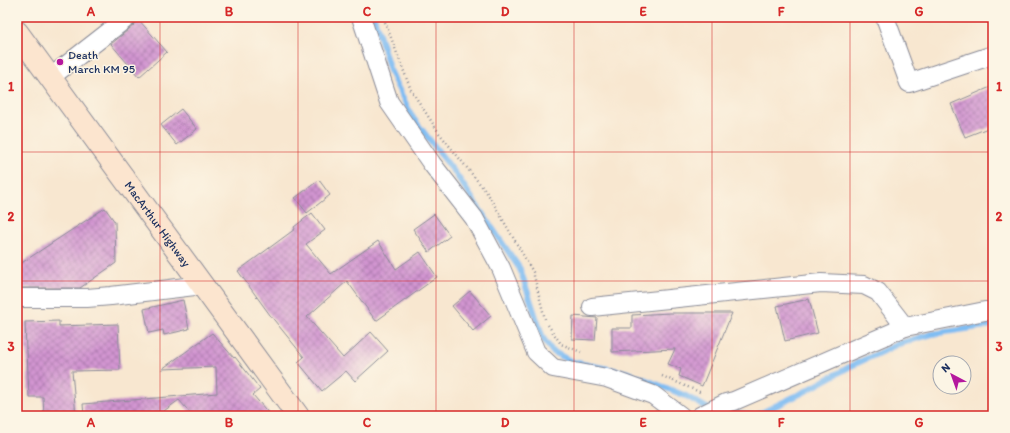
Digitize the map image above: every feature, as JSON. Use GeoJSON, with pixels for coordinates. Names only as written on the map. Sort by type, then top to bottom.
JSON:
{"type":"FeatureCollection","features":[{"type":"Feature","properties":{"kind":"main road","name":"MacArthur Highway"},"geometry":{"type":"LineString","coordinates":[[17,32],[298,416]]}},
{"type":"Feature","properties":{"kind":"street"},"geometry":{"type":"LineString","coordinates":[[51,77],[128,17]]}},
{"type":"Feature","properties":{"kind":"street"},"geometry":{"type":"LineString","coordinates":[[361,17],[389,102],[432,164],[474,218],[501,268],[536,352],[553,368],[607,378],[653,395],[681,416]]}},
{"type":"Feature","properties":{"kind":"street"},"geometry":{"type":"LineString","coordinates":[[885,17],[910,83],[993,55]]}},
{"type":"Feature","properties":{"kind":"street"},"geometry":{"type":"LineString","coordinates":[[592,307],[821,283],[864,286],[878,292],[905,327]]}},
{"type":"Feature","properties":{"kind":"street"},"geometry":{"type":"LineString","coordinates":[[17,298],[86,298],[203,285]]}},
{"type":"Feature","properties":{"kind":"street"},"geometry":{"type":"LineString","coordinates":[[700,416],[905,327],[985,311],[993,311]]}},
{"type":"Feature","properties":{"kind":"path"},"geometry":{"type":"LineString","coordinates":[[383,17],[411,90],[439,133],[488,194],[533,272],[546,323],[561,344],[588,354]]}},
{"type":"Feature","properties":{"kind":"path"},"geometry":{"type":"LineString","coordinates":[[655,373],[705,394],[730,402]]}},
{"type":"Feature","properties":{"kind":"building"},"geometry":{"type":"Polygon","coordinates":[[[138,19],[167,52],[139,77],[111,44],[134,25],[138,19]]]}},
{"type":"Feature","properties":{"kind":"building"},"geometry":{"type":"Polygon","coordinates":[[[993,86],[993,126],[965,137],[951,104],[993,86]]]}},
{"type":"Feature","properties":{"kind":"building"},"geometry":{"type":"Polygon","coordinates":[[[181,109],[197,129],[177,145],[161,125],[181,109]]]}},
{"type":"Feature","properties":{"kind":"building"},"geometry":{"type":"Polygon","coordinates":[[[319,180],[330,195],[307,213],[295,198],[319,180]]]}},
{"type":"Feature","properties":{"kind":"building"},"geometry":{"type":"Polygon","coordinates":[[[105,208],[115,222],[116,263],[80,288],[17,288],[17,266],[105,208]]]}},
{"type":"Feature","properties":{"kind":"building"},"geometry":{"type":"Polygon","coordinates":[[[312,213],[325,230],[306,244],[331,274],[378,241],[396,269],[420,252],[437,277],[376,321],[347,281],[307,317],[343,358],[371,332],[388,351],[355,381],[346,371],[322,391],[298,362],[304,357],[270,315],[238,271],[295,229],[294,227],[312,213]]]}},
{"type":"Feature","properties":{"kind":"building"},"geometry":{"type":"Polygon","coordinates":[[[434,214],[450,236],[429,252],[413,229],[434,214]]]}},
{"type":"Feature","properties":{"kind":"building"},"geometry":{"type":"Polygon","coordinates":[[[470,291],[491,316],[473,331],[452,306],[470,291]]]}},
{"type":"Feature","properties":{"kind":"building"},"geometry":{"type":"Polygon","coordinates":[[[809,299],[818,333],[785,341],[777,306],[809,299]]]}},
{"type":"Feature","properties":{"kind":"building"},"geometry":{"type":"Polygon","coordinates":[[[183,300],[189,329],[164,335],[163,330],[149,333],[144,309],[183,300]]]}},
{"type":"Feature","properties":{"kind":"building"},"geometry":{"type":"Polygon","coordinates":[[[670,313],[732,313],[702,386],[679,376],[681,369],[668,364],[675,349],[612,352],[612,328],[632,328],[632,315],[670,313]]]}},
{"type":"Feature","properties":{"kind":"building"},"geometry":{"type":"Polygon","coordinates":[[[573,316],[597,318],[595,340],[572,339],[573,316]]]}},
{"type":"Feature","properties":{"kind":"building"},"geometry":{"type":"Polygon","coordinates":[[[59,321],[59,326],[118,324],[120,370],[72,371],[76,416],[44,416],[43,397],[29,397],[25,322],[59,321]]]}},
{"type":"Feature","properties":{"kind":"building"},"geometry":{"type":"Polygon","coordinates":[[[212,333],[234,358],[235,357],[260,389],[253,395],[271,416],[193,416],[179,400],[157,416],[84,416],[83,404],[217,393],[216,367],[162,369],[212,333]]]}},
{"type":"Feature","properties":{"kind":"waterway"},"geometry":{"type":"LineString","coordinates":[[374,17],[391,74],[413,118],[455,173],[520,269],[543,338],[552,351],[572,362],[629,373],[686,396],[709,409]]}},
{"type":"Feature","properties":{"kind":"waterway"},"geometry":{"type":"LineString","coordinates":[[755,416],[806,391],[851,366],[898,344],[932,334],[993,325]]}},
{"type":"Feature","properties":{"kind":"waterway"},"geometry":{"type":"LineString","coordinates":[[719,412],[755,416]]}},
{"type":"Feature","properties":{"kind":"place","name":"Death March KM 95"},"geometry":{"type":"Point","coordinates":[60,62]}}]}
